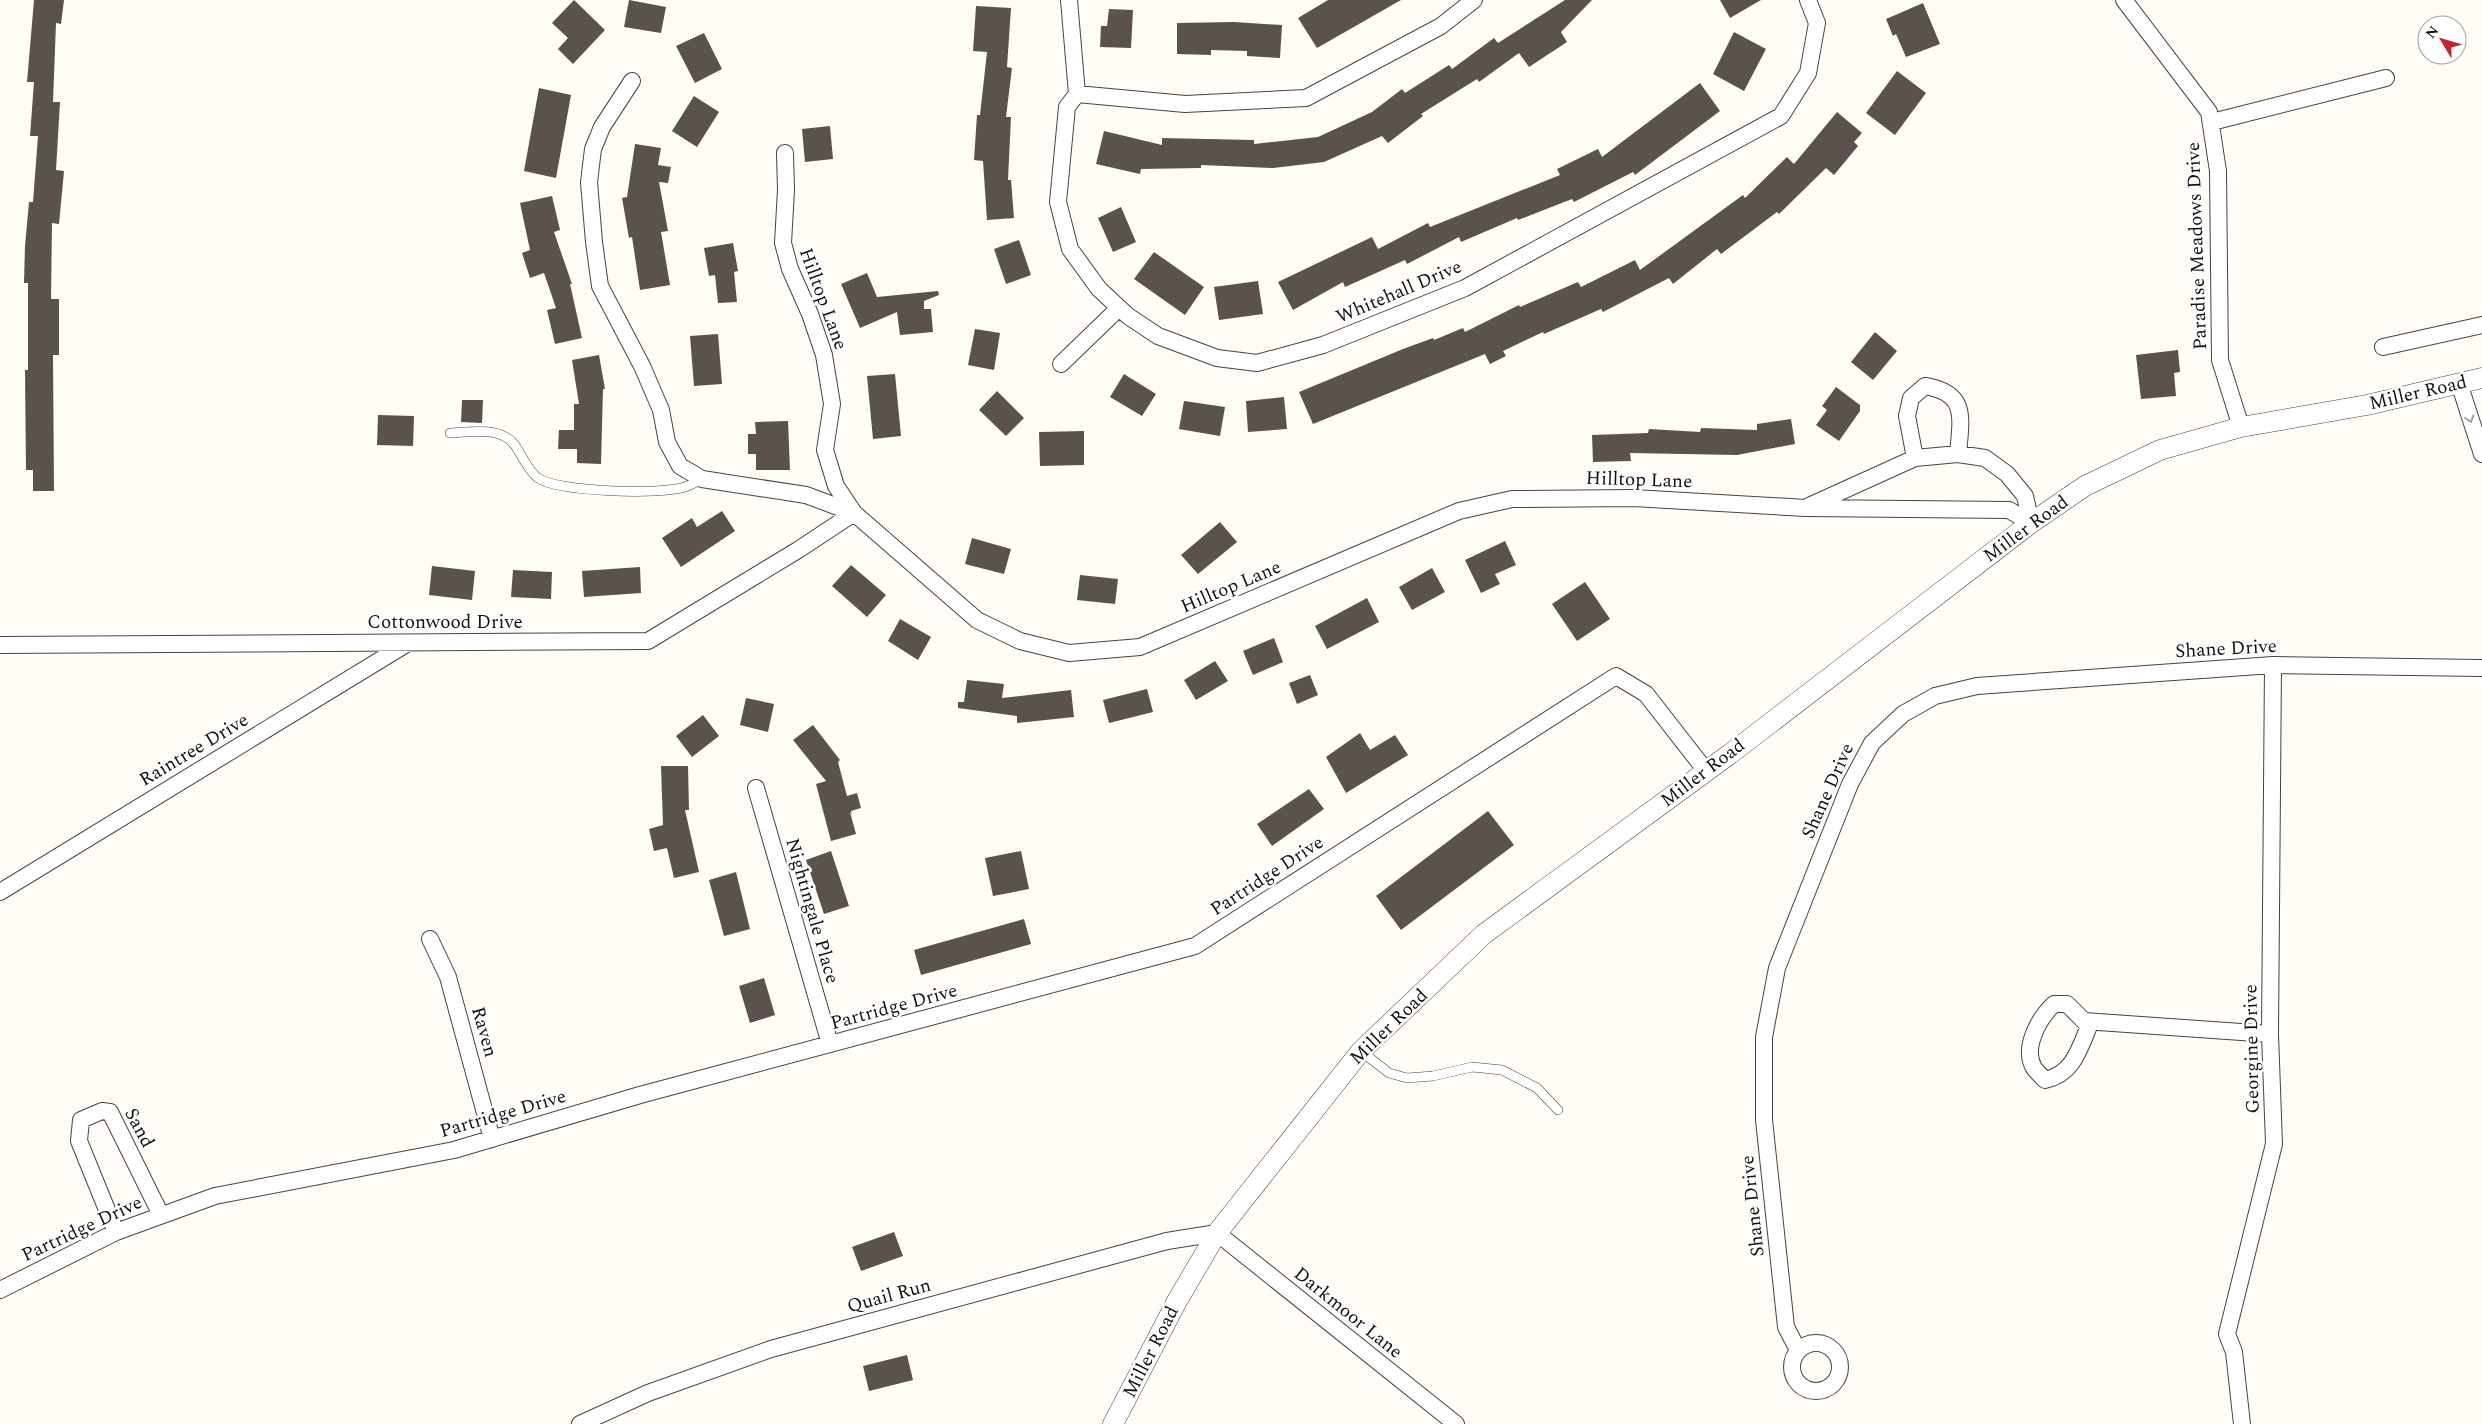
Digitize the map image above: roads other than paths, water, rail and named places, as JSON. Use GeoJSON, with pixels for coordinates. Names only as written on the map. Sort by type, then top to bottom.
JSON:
{"type":"FeatureCollection","features":[{"type":"Feature","properties":{"kind":"street","name":"Whitehall Drive"},"geometry":{"type":"LineString","coordinates":[[1070,0],[1076,94],[1067,107],[1058,202],[1070,249],[1099,289],[1119,308],[1158,336],[1217,358],[1257,363],[1323,345],[1465,288],[1781,116],[1808,73],[1816,23],[1808,0]]}},
{"type":"Feature","properties":{"kind":"street"},"geometry":{"type":"LineString","coordinates":[[1076,94],[1185,104],[1306,98],[1441,26],[1474,0]]}},
{"type":"Feature","properties":{"kind":"street","name":"Paradise Meadows Drive"},"geometry":{"type":"LineString","coordinates":[[2124,0],[2209,112],[2212,122],[2218,171],[2220,360],[2241,427]]}},
{"type":"Feature","properties":{"kind":"street"},"geometry":{"type":"LineString","coordinates":[[2212,122],[2386,78]]}},
{"type":"Feature","properties":{"kind":"street"},"geometry":{"type":"LineString","coordinates":[[632,81],[602,127],[593,149],[589,182],[600,286],[642,366],[661,410],[667,442],[680,466],[702,479],[806,495],[854,513]]}},
{"type":"Feature","properties":{"kind":"street","name":"Hilltop Lane"},"geometry":{"type":"LineString","coordinates":[[785,153],[786,190],[783,243],[790,270],[810,314],[824,355],[832,404],[825,450],[836,486],[854,513],[977,620],[1020,642],[1069,652],[1140,648],[1459,511],[1512,499],[1633,498],[1806,508],[2009,510],[2031,523]]}},
{"type":"Feature","properties":{"kind":"street"},"geometry":{"type":"LineString","coordinates":[[1061,364],[1119,308]]}},
{"type":"Feature","properties":{"kind":"street"},"geometry":{"type":"LineString","coordinates":[[2383,347],[2482,325]]}},
{"type":"Feature","properties":{"kind":"street","name":"Miller Road"},"geometry":{"type":"LineString","coordinates":[[1114,1424],[1177,1301],[1217,1232],[1360,1051],[1484,934],[1706,771],[2031,523],[2085,486],[2160,450],[2241,427],[2367,405],[2482,378]]}},
{"type":"Feature","properties":{"kind":"street"},"geometry":{"type":"LineString","coordinates":[[2458,384],[2482,454]]}},
{"type":"Feature","properties":{"kind":"street"},"geometry":{"type":"LineString","coordinates":[[1916,458],[1907,416],[1911,398],[1924,386],[1940,388],[1954,398],[1961,415],[1958,454]]}},
{"type":"Feature","properties":{"kind":"street"},"geometry":{"type":"LineString","coordinates":[[1806,508],[1916,458],[1958,454],[1985,458],[2007,474],[2025,496],[2031,523]]}},
{"type":"Feature","properties":{"kind":"street","name":"Cottonwood Drive"},"geometry":{"type":"LineString","coordinates":[[0,645],[648,641],[798,550],[854,513]]}},
{"type":"Feature","properties":{"kind":"street","name":"Raintree Drive"},"geometry":{"type":"LineString","coordinates":[[0,892],[409,643]]}},
{"type":"Feature","properties":{"kind":"street","name":"Shane Drive"},"geometry":{"type":"LineString","coordinates":[[1798,1350],[1786,1327],[1764,1120],[1764,1037],[1777,968],[1850,784],[1872,743],[1903,714],[1935,696],[1977,686],[2273,665],[2482,668]]}},
{"type":"Feature","properties":{"kind":"street","name":"Georgine Drive"},"geometry":{"type":"LineString","coordinates":[[2242,1424],[2234,1352],[2228,1334],[2274,1144],[2270,1034],[2273,665]]}},
{"type":"Feature","properties":{"kind":"street","name":"Partridge Drive"},"geometry":{"type":"LineString","coordinates":[[0,1290],[116,1232],[215,1196],[454,1150],[640,1095],[1195,946],[1616,676],[1646,694],[1706,771]]}},
{"type":"Feature","properties":{"kind":"street","name":"Nightingale Place"},"geometry":{"type":"LineString","coordinates":[[756,788],[830,1044]]}},
{"type":"Feature","properties":{"kind":"street","name":"Raven"},"geometry":{"type":"LineString","coordinates":[[430,939],[448,978],[492,1139]]}},
{"type":"Feature","properties":{"kind":"street"},"geometry":{"type":"LineString","coordinates":[[2084,1021],[2089,1026],[2072,1066],[2056,1077],[2045,1080],[2034,1067],[2030,1056],[2033,1039],[2046,1012],[2054,1004],[2067,1004],[2084,1021],[2270,1034]]}},
{"type":"Feature","properties":{"kind":"street","name":"Sand"},"geometry":{"type":"LineString","coordinates":[[116,1232],[79,1141],[81,1120],[102,1110],[110,1112],[161,1215]]}},
{"type":"Feature","properties":{"kind":"street","name":"Quail Run"},"geometry":{"type":"LineString","coordinates":[[580,1424],[648,1394],[771,1349],[1167,1240],[1217,1232]]}},
{"type":"Feature","properties":{"kind":"street","name":"Darkmoor Lane"},"geometry":{"type":"LineString","coordinates":[[1217,1232],[1456,1424]]}},
{"type":"Feature","properties":{"kind":"lane"},"geometry":{"type":"LineString","coordinates":[[450,433],[489,432],[504,434],[513,440],[523,460],[537,477],[555,485],[658,491],[684,488],[702,479]]}},
{"type":"Feature","properties":{"kind":"lane"},"geometry":{"type":"LineString","coordinates":[[1360,1051],[1389,1073],[1406,1078],[1433,1076],[1472,1067],[1502,1070],[1538,1088],[1558,1110]]}}]}
